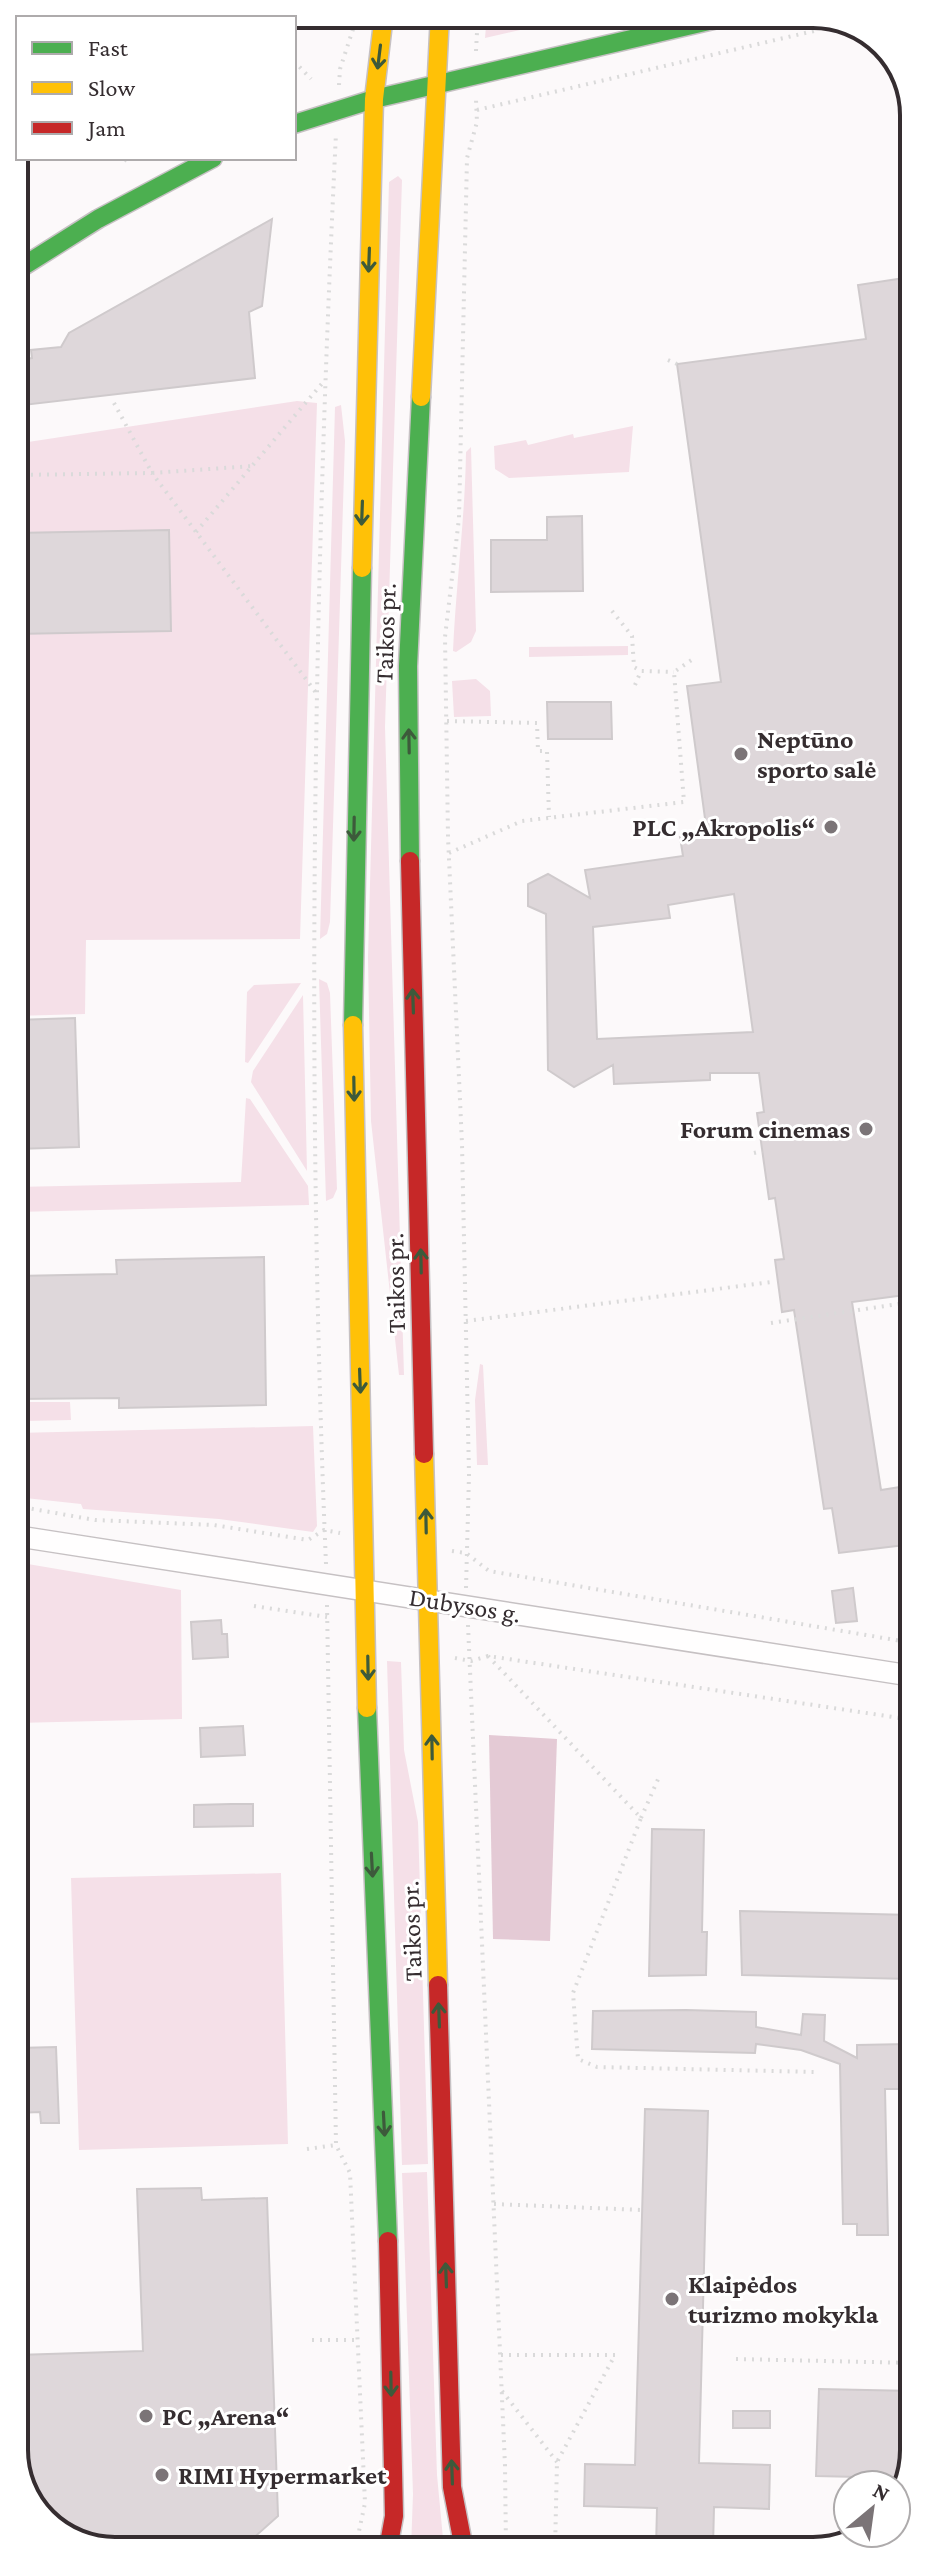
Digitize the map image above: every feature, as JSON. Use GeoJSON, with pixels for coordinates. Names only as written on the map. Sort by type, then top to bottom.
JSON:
{"type":"FeatureCollection","features":[{"type":"Feature","properties":{"kind":"main road","name":"Taikos pr."},"geometry":{"type":"LineString","coordinates":[[382,28],[374,99],[352,958],[367,1642],[394,2516],[390,2537]]}},
{"type":"Feature","properties":{"kind":"main road","name":"Taikos pr."},"geometry":{"type":"LineString","coordinates":[[439,28],[408,666],[411,960],[452,2487],[462,2537]]}},
{"type":"Feature","properties":{"kind":"main road"},"geometry":{"type":"LineString","coordinates":[[296,123],[374,99],[681,28]]}},
{"type":"Feature","properties":{"kind":"main road"},"geometry":{"type":"LineString","coordinates":[[28,263],[98,219],[209,160]]}},
{"type":"Feature","properties":{"kind":"street","name":"Dubysos g."},"geometry":{"type":"LineString","coordinates":[[28,1538],[900,1674]]}},
{"type":"Feature","properties":{"kind":"path"},"geometry":{"type":"LineString","coordinates":[[477,28],[477,110],[467,158],[459,518],[445,637],[449,853],[466,1321],[466,1605],[471,1661],[506,2537]]}},
{"type":"Feature","properties":{"kind":"path"},"geometry":{"type":"LineString","coordinates":[[477,110],[818,30]]}},
{"type":"Feature","properties":{"kind":"path"},"geometry":{"type":"LineString","coordinates":[[296,63],[311,79]]}},
{"type":"Feature","properties":{"kind":"path"},"geometry":{"type":"LineString","coordinates":[[668,360],[677,364]]}},
{"type":"Feature","properties":{"kind":"path"},"geometry":{"type":"LineString","coordinates":[[196,532],[256,466],[327,378]]}},
{"type":"Feature","properties":{"kind":"path"},"geometry":{"type":"LineString","coordinates":[[114,403],[152,473],[317,695]]}},
{"type":"Feature","properties":{"kind":"path"},"geometry":{"type":"LineString","coordinates":[[28,475],[152,473],[256,466]]}},
{"type":"Feature","properties":{"kind":"path"},"geometry":{"type":"LineString","coordinates":[[612,611],[632,636],[634,667],[641,671],[674,672],[693,659]]}},
{"type":"Feature","properties":{"kind":"path"},"geometry":{"type":"LineString","coordinates":[[635,685],[641,671]]}},
{"type":"Feature","properties":{"kind":"path"},"geometry":{"type":"LineString","coordinates":[[449,853],[522,821],[684,802],[674,672]]}},
{"type":"Feature","properties":{"kind":"path"},"geometry":{"type":"LineString","coordinates":[[447,721],[537,723],[538,751],[547,751],[549,817]]}},
{"type":"Feature","properties":{"kind":"path"},"geometry":{"type":"LineString","coordinates":[[754,1153],[762,1151]]}},
{"type":"Feature","properties":{"kind":"path"},"geometry":{"type":"LineString","coordinates":[[466,1321],[772,1282]]}},
{"type":"Feature","properties":{"kind":"path"},"geometry":{"type":"LineString","coordinates":[[771,1323],[900,1304]]}},
{"type":"Feature","properties":{"kind":"path"},"geometry":{"type":"LineString","coordinates":[[28,1508],[95,1520],[214,1525],[308,1540],[324,1530]]}},
{"type":"Feature","properties":{"kind":"path"},"geometry":{"type":"LineString","coordinates":[[451,1551],[466,1553],[489,1571],[900,1641]]}},
{"type":"Feature","properties":{"kind":"path"},"geometry":{"type":"LineString","coordinates":[[254,1606],[327,1617]]}},
{"type":"Feature","properties":{"kind":"path"},"geometry":{"type":"LineString","coordinates":[[327,1634],[367,1642]]}},
{"type":"Feature","properties":{"kind":"path"},"geometry":{"type":"LineString","coordinates":[[429,1654],[471,1661],[488,1656],[900,1718]]}},
{"type":"Feature","properties":{"kind":"path"},"geometry":{"type":"LineString","coordinates":[[488,1656],[641,1818]]}},
{"type":"Feature","properties":{"kind":"path"},"geometry":{"type":"LineString","coordinates":[[659,1777],[573,1993],[578,2059],[597,2067],[817,2072]]}},
{"type":"Feature","properties":{"kind":"path"},"geometry":{"type":"LineString","coordinates":[[307,2149],[336,2145]]}},
{"type":"Feature","properties":{"kind":"path"},"geometry":{"type":"LineString","coordinates":[[494,2204],[642,2210]]}},
{"type":"Feature","properties":{"kind":"path"},"geometry":{"type":"LineString","coordinates":[[312,2340],[358,2340]]}},
{"type":"Feature","properties":{"kind":"path"},"geometry":{"type":"LineString","coordinates":[[500,2355],[615,2355],[557,2462],[555,2537]]}},
{"type":"Feature","properties":{"kind":"path"},"geometry":{"type":"LineString","coordinates":[[736,2359],[900,2363]]}},
{"type":"Feature","properties":{"kind":"path"},"geometry":{"type":"LineString","coordinates":[[502,2391],[557,2462]]}},
{"type":"Feature","properties":{"kind":"shaded area"},"geometry":{"type":"Polygon","coordinates":[[[486,28],[529,28],[485,38],[486,28]]]}},
{"type":"Feature","properties":{"kind":"shaded area"},"geometry":{"type":"Polygon","coordinates":[[[398,176],[402,180],[385,727],[404,1375],[399,1375],[371,1121],[368,958],[389,182],[398,176]]]}},
{"type":"Feature","properties":{"kind":"shaded area"},"geometry":{"type":"Polygon","coordinates":[[[297,401],[317,403],[300,939],[86,940],[85,1014],[28,1016],[28,634],[171,631],[169,531],[28,533],[28,442],[297,401]]]}},
{"type":"Feature","properties":{"kind":"shaded area"},"geometry":{"type":"Polygon","coordinates":[[[341,405],[345,441],[330,922],[327,934],[320,939],[335,407],[341,405]]]}},
{"type":"Feature","properties":{"kind":"shaded area"},"geometry":{"type":"Polygon","coordinates":[[[633,426],[629,472],[509,478],[495,469],[494,446],[526,440],[528,445],[573,434],[574,438],[633,426]]]}},
{"type":"Feature","properties":{"kind":"shaded area"},"geometry":{"type":"Polygon","coordinates":[[[471,447],[476,631],[471,642],[456,652],[453,651],[466,452],[471,447]]]}},
{"type":"Feature","properties":{"kind":"shaded area"},"geometry":{"type":"Polygon","coordinates":[[[628,646],[628,655],[529,657],[529,647],[628,646]]]}},
{"type":"Feature","properties":{"kind":"shaded area"},"geometry":{"type":"Polygon","coordinates":[[[476,679],[490,691],[491,716],[454,717],[452,681],[476,679]]]}},
{"type":"Feature","properties":{"kind":"shaded area"},"geometry":{"type":"Polygon","coordinates":[[[319,979],[327,983],[330,993],[337,1189],[333,1198],[326,1201],[319,979]]]}},
{"type":"Feature","properties":{"kind":"shaded area"},"geometry":{"type":"Polygon","coordinates":[[[301,983],[248,1063],[245,1062],[247,992],[254,985],[301,983]]]}},
{"type":"Feature","properties":{"kind":"shaded area"},"geometry":{"type":"Polygon","coordinates":[[[303,995],[307,1171],[251,1082],[253,1071],[303,995]]]}},
{"type":"Feature","properties":{"kind":"shaded area"},"geometry":{"type":"Polygon","coordinates":[[[246,1098],[250,1099],[308,1186],[309,1205],[28,1212],[28,1187],[241,1182],[246,1098]]]}},
{"type":"Feature","properties":{"kind":"shaded area"},"geometry":{"type":"Polygon","coordinates":[[[480,1364],[483,1365],[488,1465],[477,1465],[475,1400],[480,1364]]]}},
{"type":"Feature","properties":{"kind":"shaded area"},"geometry":{"type":"Polygon","coordinates":[[[28,1402],[70,1402],[71,1420],[28,1421],[28,1402]]]}},
{"type":"Feature","properties":{"kind":"shaded area"},"geometry":{"type":"Polygon","coordinates":[[[313,1426],[317,1526],[313,1532],[219,1519],[83,1509],[81,1504],[28,1498],[28,1433],[313,1426]]]}},
{"type":"Feature","properties":{"kind":"shaded area"},"geometry":{"type":"Polygon","coordinates":[[[28,1564],[181,1590],[182,1719],[28,1723],[28,1564]]]}},
{"type":"Feature","properties":{"kind":"shaded area"},"geometry":{"type":"Polygon","coordinates":[[[387,1661],[401,1662],[404,1750],[418,1822],[428,2164],[402,2165],[387,1661]]]}},
{"type":"Feature","properties":{"kind":"shaded area"},"geometry":{"type":"Polygon","coordinates":[[[489,1735],[557,1739],[550,1941],[493,1939],[489,1735]]]}},
{"type":"Feature","properties":{"kind":"shaded area"},"geometry":{"type":"Polygon","coordinates":[[[281,1873],[288,2144],[79,2150],[71,1878],[281,1873]]]}},
{"type":"Feature","properties":{"kind":"shaded area"},"geometry":{"type":"Polygon","coordinates":[[[427,2172],[437,2475],[443,2537],[411,2537],[413,2494],[402,2173],[427,2172]]]}},
{"type":"Feature","properties":{"kind":"building"},"geometry":{"type":"Polygon","coordinates":[[[272,219],[262,306],[249,312],[255,378],[28,404],[28,358],[32,358],[31,350],[61,347],[69,333],[272,219]]]}},
{"type":"Feature","properties":{"kind":"building","name":"PLC „Akropolis“"},"geometry":{"type":"Polygon","coordinates":[[[900,279],[900,1296],[852,1302],[881,1490],[900,1487],[900,1546],[839,1553],[832,1508],[824,1509],[794,1310],[782,1312],[775,1260],[784,1259],[775,1198],[769,1199],[757,1113],[764,1112],[759,1073],[710,1073],[710,1080],[614,1084],[613,1065],[574,1087],[548,1070],[546,914],[528,906],[528,884],[548,874],[590,898],[585,870],[683,856],[680,837],[707,833],[687,686],[721,682],[677,364],[866,339],[858,285],[900,279]],[[734,894],[668,905],[670,918],[593,927],[597,1039],[753,1032],[734,894]]]}},
{"type":"Feature","properties":{"kind":"building"},"geometry":{"type":"Polygon","coordinates":[[[582,516],[583,591],[491,592],[491,540],[547,540],[547,517],[582,516]]]}},
{"type":"Feature","properties":{"kind":"building"},"geometry":{"type":"Polygon","coordinates":[[[169,530],[171,631],[28,634],[28,533],[169,530]]]}},
{"type":"Feature","properties":{"kind":"building"},"geometry":{"type":"Polygon","coordinates":[[[547,702],[611,702],[612,739],[548,739],[547,702]]]}},
{"type":"Feature","properties":{"kind":"building"},"geometry":{"type":"Polygon","coordinates":[[[75,1018],[79,1147],[28,1149],[28,1020],[75,1018]]]}},
{"type":"Feature","properties":{"kind":"building"},"geometry":{"type":"Polygon","coordinates":[[[264,1257],[266,1405],[119,1408],[119,1398],[28,1399],[28,1276],[117,1274],[116,1260],[264,1257]]]}},
{"type":"Feature","properties":{"kind":"building"},"geometry":{"type":"Polygon","coordinates":[[[853,1588],[857,1621],[836,1623],[832,1591],[853,1588]]]}},
{"type":"Feature","properties":{"kind":"building"},"geometry":{"type":"Polygon","coordinates":[[[221,1620],[222,1634],[227,1634],[228,1657],[193,1659],[191,1622],[221,1620]]]}},
{"type":"Feature","properties":{"kind":"building"},"geometry":{"type":"Polygon","coordinates":[[[243,1726],[245,1755],[201,1757],[200,1728],[243,1726]]]}},
{"type":"Feature","properties":{"kind":"building"},"geometry":{"type":"Polygon","coordinates":[[[253,1804],[253,1826],[194,1827],[194,1805],[253,1804]]]}},
{"type":"Feature","properties":{"kind":"building"},"geometry":{"type":"Polygon","coordinates":[[[652,1829],[704,1830],[702,1932],[707,1932],[706,1975],[649,1976],[652,1829]]]}},
{"type":"Feature","properties":{"kind":"building"},"geometry":{"type":"Polygon","coordinates":[[[740,1911],[900,1915],[900,1979],[742,1975],[740,1911]]]}},
{"type":"Feature","properties":{"kind":"building"},"geometry":{"type":"Polygon","coordinates":[[[593,2011],[756,2012],[756,2027],[801,2035],[803,2014],[825,2015],[824,2041],[857,2058],[857,2045],[900,2044],[900,2089],[885,2089],[888,2235],[857,2235],[857,2224],[843,2224],[840,2064],[801,2050],[756,2044],[755,2053],[592,2049],[593,2011]]]}},
{"type":"Feature","properties":{"kind":"building"},"geometry":{"type":"Polygon","coordinates":[[[56,2047],[59,2123],[41,2123],[40,2112],[28,2113],[28,2048],[56,2047]]]}},
{"type":"Feature","properties":{"kind":"building","name":"Klaipėdos turizmo mokykla"},"geometry":{"type":"Polygon","coordinates":[[[645,2109],[708,2111],[699,2463],[770,2465],[769,2509],[714,2507],[713,2537],[656,2537],[657,2508],[584,2506],[585,2464],[635,2465],[645,2109]]]}},
{"type":"Feature","properties":{"kind":"building","name":"PC „Arena“"},"geometry":{"type":"Polygon","coordinates":[[[201,2188],[202,2200],[267,2198],[278,2516],[255,2537],[109,2537],[87,2532],[62,2519],[54,2511],[43,2498],[31,2472],[28,2450],[28,2355],[143,2351],[137,2189],[201,2188]]]}},
{"type":"Feature","properties":{"kind":"building"},"geometry":{"type":"Polygon","coordinates":[[[819,2389],[900,2391],[897,2469],[832,2469],[832,2476],[816,2476],[819,2389]]]}},
{"type":"Feature","properties":{"kind":"building"},"geometry":{"type":"Polygon","coordinates":[[[733,2411],[770,2411],[770,2428],[733,2428],[733,2411]]]}},
{"type":"Feature","properties":{"kind":"traffic: fast"},"geometry":{"type":"LineString","coordinates":[[296,123],[374,99],[679,28]]}},
{"type":"Feature","properties":{"kind":"traffic: fast"},"geometry":{"type":"LineString","coordinates":[[28,263],[98,219],[209,160]]}},
{"type":"Feature","properties":{"kind":"traffic: fast"},"geometry":{"type":"LineString","coordinates":[[410,861],[408,666],[421,397]]}},
{"type":"Feature","properties":{"kind":"traffic: fast"},"geometry":{"type":"LineString","coordinates":[[353,1025],[362,568]]}},
{"type":"Feature","properties":{"kind":"traffic: fast"},"geometry":{"type":"LineString","coordinates":[[367,1708],[388,2241]]}},
{"type":"Feature","properties":{"kind":"traffic: slow"},"geometry":{"type":"LineString","coordinates":[[362,568],[374,99],[382,28]]}},
{"type":"Feature","properties":{"kind":"traffic: slow"},"geometry":{"type":"LineString","coordinates":[[421,397],[439,28]]}},
{"type":"Feature","properties":{"kind":"traffic: slow"},"geometry":{"type":"LineString","coordinates":[[353,1025],[367,1708]]}},
{"type":"Feature","properties":{"kind":"traffic: slow"},"geometry":{"type":"LineString","coordinates":[[424,1454],[438,1985]]}},
{"type":"Feature","properties":{"kind":"traffic: jam"},"geometry":{"type":"LineString","coordinates":[[410,861],[424,1454]]}},
{"type":"Feature","properties":{"kind":"traffic: jam"},"geometry":{"type":"LineString","coordinates":[[438,1985],[452,2487],[462,2537]]}},
{"type":"Feature","properties":{"kind":"traffic: jam"},"geometry":{"type":"LineString","coordinates":[[388,2241],[394,2516],[390,2537]]}},
{"type":"Feature","properties":{"kind":"place","name":"Neptūno sporto salė"},"geometry":{"type":"Point","coordinates":[741,754]}},
{"type":"Feature","properties":{"kind":"place","name":"PLC „Akropolis“"},"geometry":{"type":"Point","coordinates":[831,827]}},
{"type":"Feature","properties":{"kind":"place","name":"Forum cinemas"},"geometry":{"type":"Point","coordinates":[866,1129]}},
{"type":"Feature","properties":{"kind":"place","name":"Klaipėdos turizmo mokykla"},"geometry":{"type":"Point","coordinates":[672,2299]}},
{"type":"Feature","properties":{"kind":"place","name":"PC „Arena“"},"geometry":{"type":"Point","coordinates":[146,2416]}},
{"type":"Feature","properties":{"kind":"place","name":"RIMI Hypermarket"},"geometry":{"type":"Point","coordinates":[162,2475]}}]}
